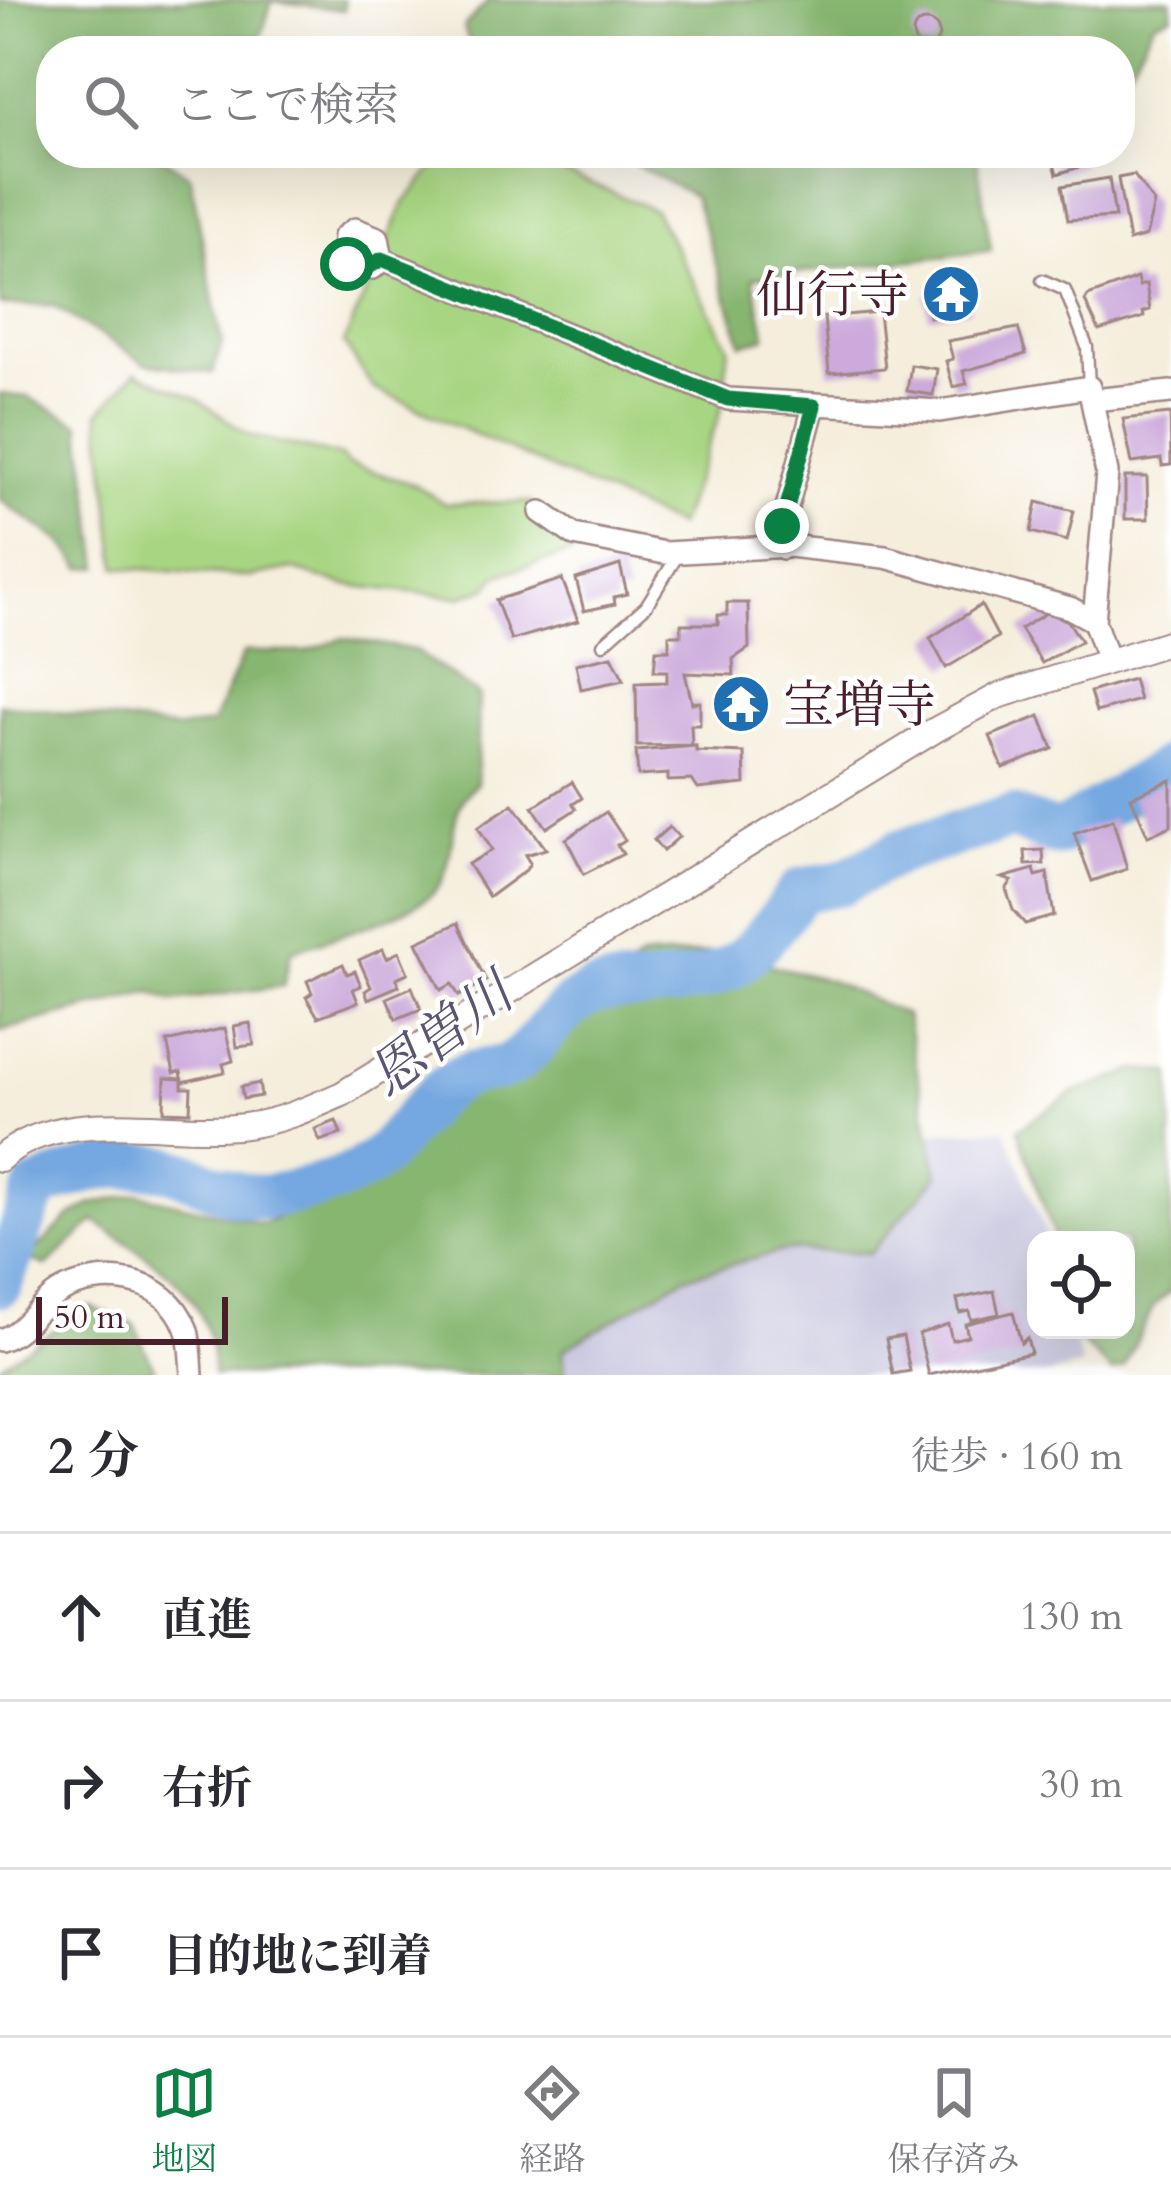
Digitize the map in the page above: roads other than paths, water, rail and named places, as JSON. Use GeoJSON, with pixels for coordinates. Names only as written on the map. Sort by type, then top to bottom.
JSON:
{"type":"FeatureCollection","features":[{"type":"Feature","properties":{"kind":"street"},"geometry":{"type":"LineString","coordinates":[[382,259],[728,399],[970,410],[1091,393],[1171,392]]}},
{"type":"Feature","properties":{"kind":"street"},"geometry":{"type":"LineString","coordinates":[[1091,393],[1107,472],[1094,620],[1108,661]]}},
{"type":"Feature","properties":{"kind":"street"},"geometry":{"type":"LineString","coordinates":[[783,548],[782,526],[814,406]]}},
{"type":"Feature","properties":{"kind":"street"},"geometry":{"type":"LineString","coordinates":[[541,512],[574,535],[678,555],[783,548],[885,557],[1070,608],[1094,620]]}},
{"type":"Feature","properties":{"kind":"street"},"geometry":{"type":"LineString","coordinates":[[0,1159],[55,1131],[247,1126],[296,1114],[342,1094],[928,734],[998,696],[1171,642]]}},
{"type":"Feature","properties":{"kind":"street"},"geometry":{"type":"LineString","coordinates":[[0,1340],[11,1337],[58,1294],[106,1275],[154,1289],[186,1327],[192,1375]]}},
{"type":"Feature","properties":{"kind":"lane"},"geometry":{"type":"LineString","coordinates":[[1042,280],[1065,290],[1087,347],[1091,393]]}},
{"type":"Feature","properties":{"kind":"lane"},"geometry":{"type":"LineString","coordinates":[[603,644],[646,606],[678,555]]}},
{"type":"Feature","properties":{"kind":"waterway","name":"恩曽川"},"geometry":{"type":"LineString","coordinates":[[0,1285],[36,1189],[84,1172],[134,1165],[169,1169],[233,1193],[260,1197],[341,1179],[376,1160],[448,1085],[468,1074],[513,1063],[586,996],[679,983],[723,971],[754,949],[801,890],[841,883],[899,852],[1011,817],[1058,834],[1171,766]]}},
{"type":"Feature","properties":{"kind":"place","name":"仙行寺"},"geometry":{"type":"Point","coordinates":[951,294]}},
{"type":"Feature","properties":{"kind":"place","name":"宝増寺"},"geometry":{"type":"Point","coordinates":[741,704]}}]}
